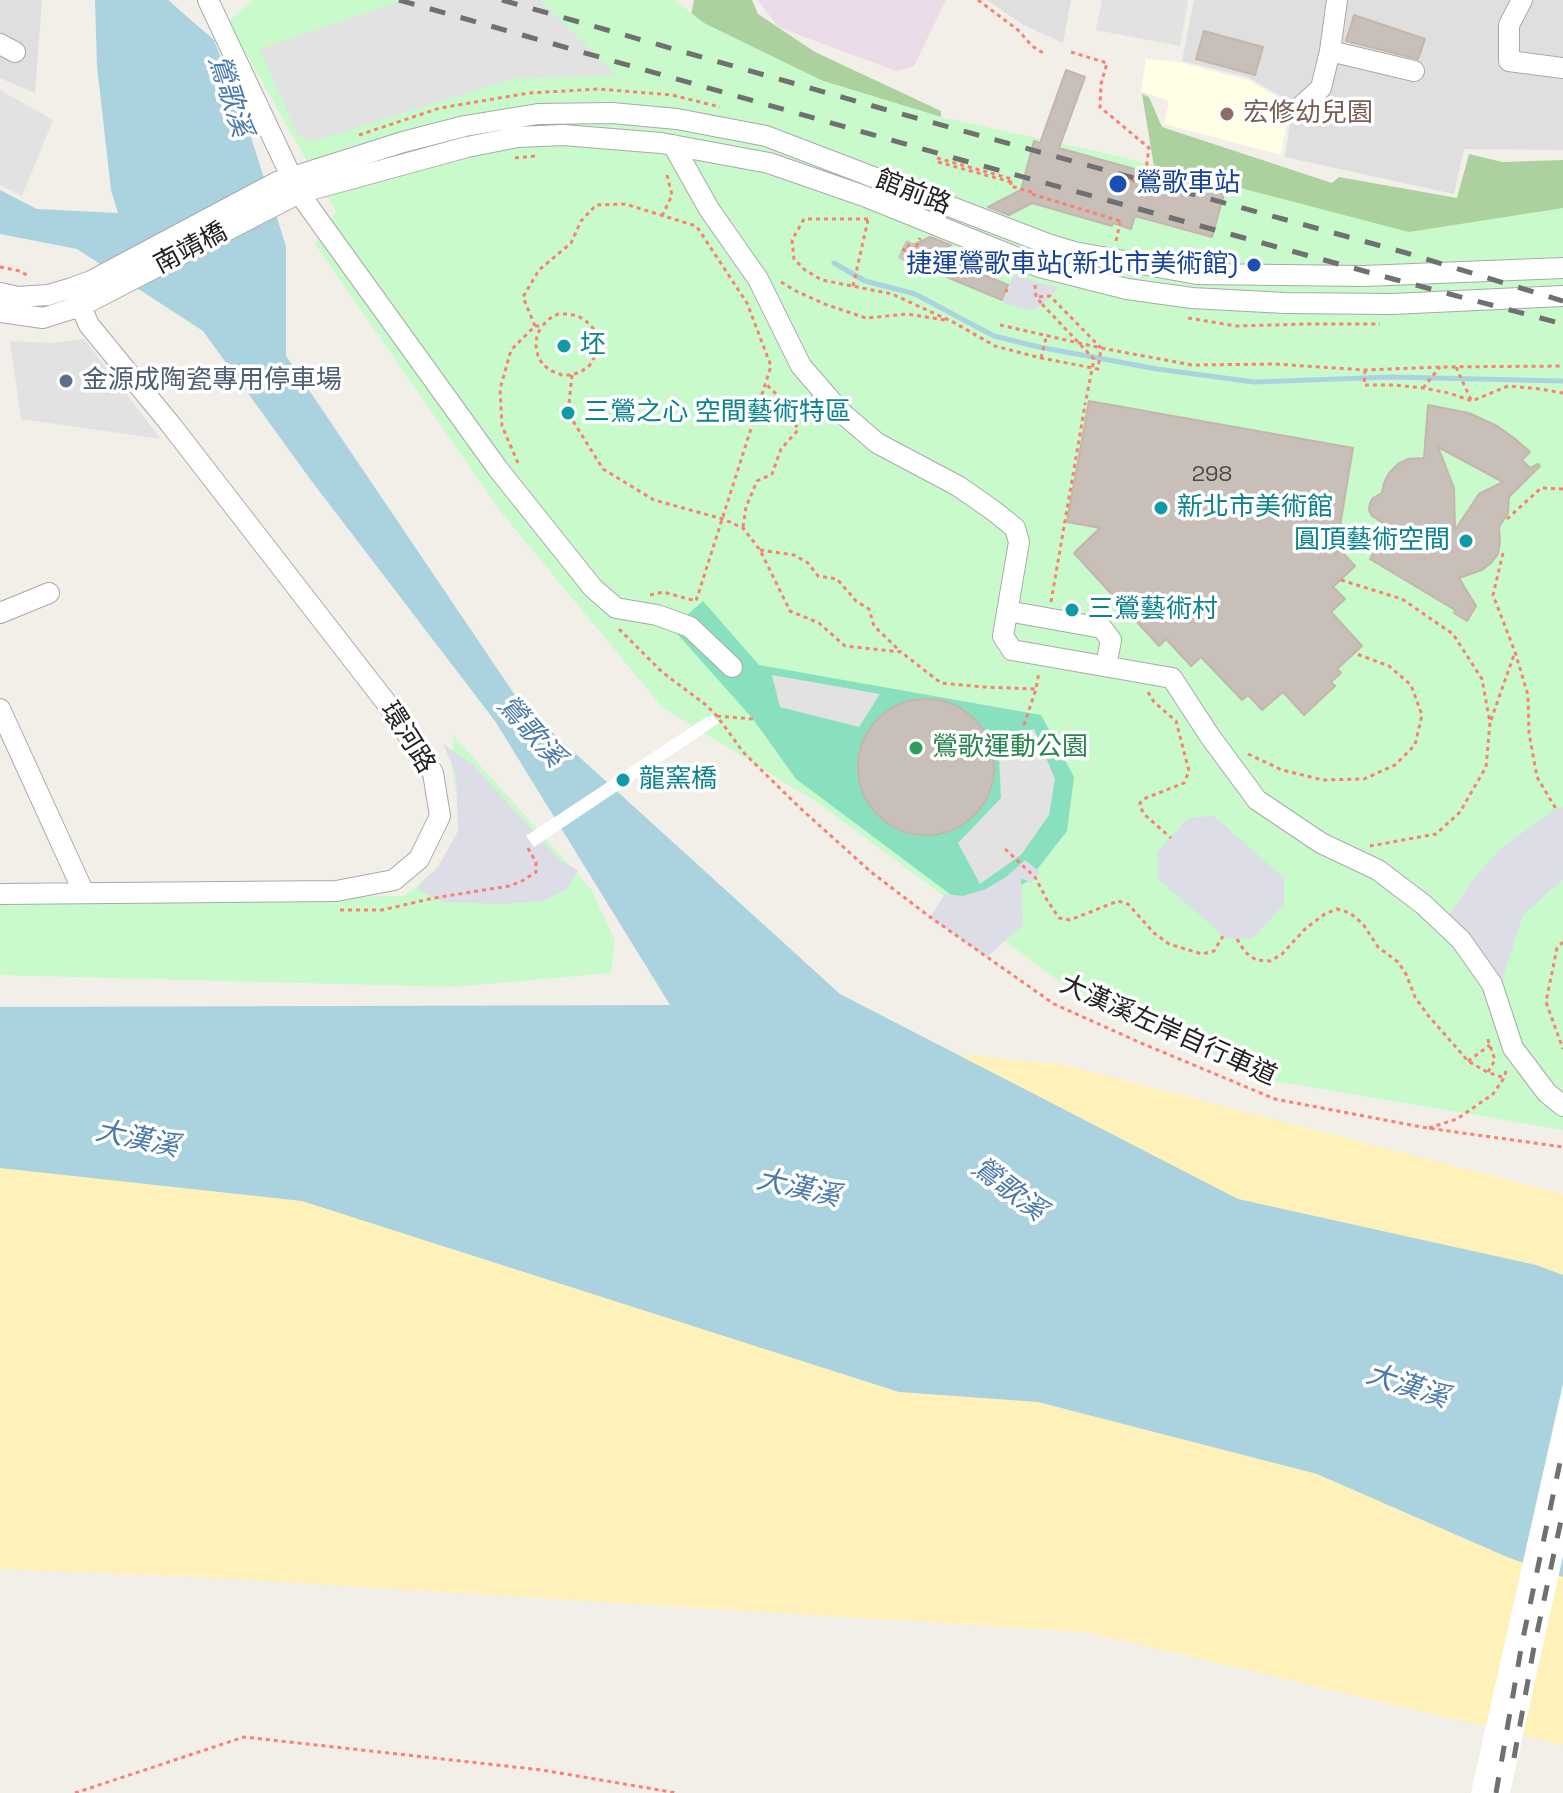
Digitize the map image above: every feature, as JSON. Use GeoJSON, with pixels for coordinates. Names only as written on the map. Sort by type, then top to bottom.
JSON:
{"type":"FeatureCollection","features":[{"type":"Feature","properties":{"kind":"street"},"geometry":{"type":"LineString","coordinates":[[208,0],[286,188],[498,469],[593,588],[616,608],[657,615],[690,627],[732,667]]}},
{"type":"Feature","properties":{"kind":"street"},"geometry":{"type":"LineString","coordinates":[[1297,110],[1321,88],[1337,0]]}},
{"type":"Feature","properties":{"kind":"street"},"geometry":{"type":"LineString","coordinates":[[1522,0],[1509,25],[1509,61],[1563,68]]}},
{"type":"Feature","properties":{"kind":"street"},"geometry":{"type":"LineString","coordinates":[[1330,51],[1414,71]]}},
{"type":"Feature","properties":{"kind":"street","name":"館前路"},"geometry":{"type":"LineString","coordinates":[[286,188],[403,142],[465,126],[538,114],[612,113],[677,119],[766,136],[1048,244],[1074,252],[1197,274],[1364,276],[1563,268]]}},
{"type":"Feature","properties":{"kind":"street","name":"館前路"},"geometry":{"type":"LineString","coordinates":[[286,188],[518,137],[563,135],[674,153],[769,163],[864,196],[1040,267],[1127,289],[1192,298],[1285,303],[1392,304],[1563,296]]}},
{"type":"Feature","properties":{"kind":"street"},"geometry":{"type":"LineString","coordinates":[[674,153],[758,279],[801,366],[841,412],[877,443],[958,486],[1015,528],[1019,542],[1003,636],[1012,650],[1172,678],[1257,800],[1321,843],[1378,870],[1424,905],[1461,940],[1492,984],[1513,1048],[1547,1093],[1563,1106]]}},
{"type":"Feature","properties":{"kind":"street","name":"南靖橋"},"geometry":{"type":"LineString","coordinates":[[86,293],[286,188]]}},
{"type":"Feature","properties":{"kind":"street"},"geometry":{"type":"LineString","coordinates":[[0,293],[18,297],[86,293]]}},
{"type":"Feature","properties":{"kind":"street"},"geometry":{"type":"LineString","coordinates":[[0,312],[43,318],[86,293]]}},
{"type":"Feature","properties":{"kind":"street","name":"環河路"},"geometry":{"type":"LineString","coordinates":[[0,894],[336,891],[394,880],[419,859],[440,816],[433,773],[388,705],[171,425],[89,325],[86,293]]}},
{"type":"Feature","properties":{"kind":"street"},"geometry":{"type":"LineString","coordinates":[[0,613],[49,593]]}},
{"type":"Feature","properties":{"kind":"street"},"geometry":{"type":"LineString","coordinates":[[1007,611],[1102,628],[1111,640],[1106,666]]}},
{"type":"Feature","properties":{"kind":"street"},"geometry":{"type":"LineString","coordinates":[[0,709],[84,893]]}},
{"type":"Feature","properties":{"kind":"path"},"geometry":{"type":"LineString","coordinates":[[978,0],[1043,53]]}},
{"type":"Feature","properties":{"kind":"path"},"geometry":{"type":"LineString","coordinates":[[1071,52],[1107,63],[1101,84],[1100,107],[1149,148],[1144,184],[1130,180]]}},
{"type":"Feature","properties":{"kind":"path"},"geometry":{"type":"LineString","coordinates":[[662,216],[672,195],[665,166],[674,153]]}},
{"type":"Feature","properties":{"kind":"path"},"geometry":{"type":"LineString","coordinates":[[507,159],[535,156]]}},
{"type":"Feature","properties":{"kind":"path"},"geometry":{"type":"LineString","coordinates":[[938,160],[1011,182],[1010,186],[1120,222],[1115,244]]}},
{"type":"Feature","properties":{"kind":"path"},"geometry":{"type":"LineString","coordinates":[[535,326],[523,297],[539,270],[571,243],[581,221],[596,205],[625,204],[696,226]]}},
{"type":"Feature","properties":{"kind":"path"},"geometry":{"type":"LineString","coordinates":[[857,212],[869,218]]}},
{"type":"Feature","properties":{"kind":"path"},"geometry":{"type":"LineString","coordinates":[[650,595],[663,592],[696,601],[771,366],[747,303],[690,215]]}},
{"type":"Feature","properties":{"kind":"path"},"geometry":{"type":"LineString","coordinates":[[853,286],[869,218]]}},
{"type":"Feature","properties":{"kind":"path"},"geometry":{"type":"LineString","coordinates":[[869,218],[804,219],[792,240],[794,259],[822,280],[892,294],[953,322],[995,346],[1098,369],[1101,348]]}},
{"type":"Feature","properties":{"kind":"path"},"geometry":{"type":"LineString","coordinates":[[902,249],[907,251],[909,245],[913,247],[909,256],[912,257],[920,238]]}},
{"type":"Feature","properties":{"kind":"path"},"geometry":{"type":"LineString","coordinates":[[0,267],[20,271],[39,283]]}},
{"type":"Feature","properties":{"kind":"path"},"geometry":{"type":"LineString","coordinates":[[1035,282],[1036,297],[1094,359],[1048,618]]}},
{"type":"Feature","properties":{"kind":"path"},"geometry":{"type":"LineString","coordinates":[[796,291],[866,318],[907,314],[953,322]]}},
{"type":"Feature","properties":{"kind":"path"},"geometry":{"type":"LineString","coordinates":[[1036,297],[1050,296],[1101,348]]}},
{"type":"Feature","properties":{"kind":"path"},"geometry":{"type":"LineString","coordinates":[[558,314],[578,316],[586,321],[593,328],[597,347],[590,365],[572,375],[562,375],[543,365],[536,346],[542,326],[558,314]]}},
{"type":"Feature","properties":{"kind":"path"},"geometry":{"type":"LineString","coordinates":[[1000,325],[1192,365],[1275,364],[1365,370],[1563,366]]}},
{"type":"Feature","properties":{"kind":"path"},"geometry":{"type":"LineString","coordinates":[[519,465],[502,426],[500,389],[511,350],[535,326],[542,326]]}},
{"type":"Feature","properties":{"kind":"path"},"geometry":{"type":"LineString","coordinates":[[1041,358],[1047,334]]}},
{"type":"Feature","properties":{"kind":"path"},"geometry":{"type":"LineString","coordinates":[[1423,388],[1440,367]]}},
{"type":"Feature","properties":{"kind":"path"},"geometry":{"type":"LineString","coordinates":[[1456,367],[1472,401]]}},
{"type":"Feature","properties":{"kind":"path"},"geometry":{"type":"LineString","coordinates":[[1365,370],[1364,385],[1423,388],[1472,401],[1508,386],[1563,393]]}},
{"type":"Feature","properties":{"kind":"path"},"geometry":{"type":"LineString","coordinates":[[572,375],[568,413],[603,469],[654,500],[723,519],[743,528],[760,550],[790,611],[819,623],[845,646],[901,652]]}},
{"type":"Feature","properties":{"kind":"path"},"geometry":{"type":"LineString","coordinates":[[743,528],[746,507],[757,481],[772,474],[781,449],[798,430],[786,404],[765,383]]}},
{"type":"Feature","properties":{"kind":"path"},"geometry":{"type":"LineString","coordinates":[[1507,519],[1541,488],[1563,489]]}},
{"type":"Feature","properties":{"kind":"path"},"geometry":{"type":"LineString","coordinates":[[760,550],[794,555],[808,563],[818,576],[837,579],[856,601],[869,609],[874,626],[941,683],[1036,689]]}},
{"type":"Feature","properties":{"kind":"path"},"geometry":{"type":"LineString","coordinates":[[1503,553],[1493,595],[1528,695],[1529,733],[1537,777],[1556,809]]}},
{"type":"Feature","properties":{"kind":"path"},"geometry":{"type":"LineString","coordinates":[[1341,580],[1402,599],[1453,634],[1482,679],[1490,723]]}},
{"type":"Feature","properties":{"kind":"path"},"geometry":{"type":"LineString","coordinates":[[1370,846],[1436,834],[1460,812],[1486,767],[1490,723],[1515,652]]}},
{"type":"Feature","properties":{"kind":"path"},"geometry":{"type":"LineString","coordinates":[[1246,753],[1282,770],[1323,780],[1364,779],[1395,765],[1415,745],[1422,715],[1411,685],[1389,666],[1354,653]]}},
{"type":"Feature","properties":{"kind":"path"},"geometry":{"type":"LineString","coordinates":[[1024,725],[1036,689],[1042,655]]}},
{"type":"Feature","properties":{"kind":"path"},"geometry":{"type":"LineString","coordinates":[[1157,676],[1147,690],[1154,702],[1176,721],[1189,771],[1184,783],[1146,798],[1140,807],[1171,838]]}},
{"type":"Feature","properties":{"kind":"path","name":"大漢溪左岸自行車道"},"geometry":{"type":"LineString","coordinates":[[753,719],[717,716],[743,752],[871,872],[1054,1004],[1275,1099],[1427,1128],[1563,1147]]}},
{"type":"Feature","properties":{"kind":"path"},"geometry":{"type":"LineString","coordinates":[[1005,849],[1035,877],[1059,918],[1070,920],[1118,901],[1128,904],[1154,933],[1169,944],[1202,954],[1214,951],[1223,936]]}},
{"type":"Feature","properties":{"kind":"path"},"geometry":{"type":"LineString","coordinates":[[1237,939],[1245,952],[1256,960],[1270,961],[1282,954],[1306,928],[1325,914],[1337,909],[1350,913],[1363,924],[1378,947],[1398,962],[1427,1014],[1468,1061],[1504,1078]]}},
{"type":"Feature","properties":{"kind":"path"},"geometry":{"type":"LineString","coordinates":[[1563,942],[1557,948],[1546,1002],[1563,1049]]}},
{"type":"Feature","properties":{"kind":"path"},"geometry":{"type":"LineString","coordinates":[[1468,1061],[1490,1045]]}},
{"type":"Feature","properties":{"kind":"path"},"geometry":{"type":"LineString","coordinates":[[1427,1128],[1457,1119],[1493,1094],[1504,1078],[1513,1048]]}},
{"type":"Feature","properties":{"kind":"path"},"geometry":{"type":"LineString","coordinates":[[75,1793],[244,1737],[542,1770],[677,1793]]}},
{"type":"Feature","properties":{"kind":"shaded area"},"geometry":{"type":"Polygon","coordinates":[[[0,0],[42,0],[35,93],[0,78],[0,0]]]}},
{"type":"Feature","properties":{"kind":"shaded area"},"geometry":{"type":"Polygon","coordinates":[[[406,0],[539,0],[616,75],[512,79],[311,142],[297,133],[260,49],[406,0]]]}},
{"type":"Feature","properties":{"kind":"shaded area"},"geometry":{"type":"Polygon","coordinates":[[[758,0],[946,0],[914,66],[896,71],[778,27],[758,0]]]}},
{"type":"Feature","properties":{"kind":"shaded area"},"geometry":{"type":"Polygon","coordinates":[[[987,0],[1071,0],[1063,43],[1022,24],[987,0]]]}},
{"type":"Feature","properties":{"kind":"shaded area"},"geometry":{"type":"Polygon","coordinates":[[[1102,0],[1188,0],[1180,46],[1096,30],[1102,0]]]}},
{"type":"Feature","properties":{"kind":"shaded area"},"geometry":{"type":"Polygon","coordinates":[[[1194,0],[1563,0],[1563,150],[1464,149],[1454,194],[1285,157],[1293,103],[1247,77],[1182,61],[1194,0]]]}},
{"type":"Feature","properties":{"kind":"shaded area","name":"宏修幼兒園"},"geometry":{"type":"Polygon","coordinates":[[[1146,59],[1179,62],[1248,80],[1290,104],[1281,155],[1164,124],[1169,101],[1141,91],[1146,59]]]}},
{"type":"Feature","properties":{"kind":"shaded area"},"geometry":{"type":"Polygon","coordinates":[[[0,90],[53,120],[22,196],[0,185],[0,90]]]}},
{"type":"Feature","properties":{"kind":"shaded area"},"geometry":{"type":"Polygon","coordinates":[[[1014,274],[1059,288],[1034,311],[1003,303],[1014,274]]]}},
{"type":"Feature","properties":{"kind":"shaded area","name":"金源成陶瓷專用停車場"},"geometry":{"type":"Polygon","coordinates":[[[84,339],[161,439],[21,419],[10,341],[51,343],[84,339]]]}},
{"type":"Feature","properties":{"kind":"shaded area"},"geometry":{"type":"Polygon","coordinates":[[[772,675],[880,694],[859,727],[780,707],[772,675]]]}},
{"type":"Feature","properties":{"kind":"shaded area"},"geometry":{"type":"Polygon","coordinates":[[[1034,729],[1055,779],[1049,815],[1021,855],[980,884],[958,843],[1001,798],[998,736],[1034,729]]]}},
{"type":"Feature","properties":{"kind":"shaded area"},"geometry":{"type":"Polygon","coordinates":[[[443,744],[473,765],[561,861],[578,870],[567,889],[543,901],[501,904],[443,902],[418,890],[438,867],[458,831],[456,774],[443,744]]]}},
{"type":"Feature","properties":{"kind":"shaded area"},"geometry":{"type":"Polygon","coordinates":[[[1563,807],[1563,879],[1523,915],[1501,983],[1449,915],[1475,877],[1501,848],[1563,807]]]}},
{"type":"Feature","properties":{"kind":"shaded area"},"geometry":{"type":"Polygon","coordinates":[[[1214,816],[1284,878],[1284,904],[1253,938],[1227,939],[1158,879],[1157,853],[1188,818],[1214,816]]]}},
{"type":"Feature","properties":{"kind":"shaded area"},"geometry":{"type":"Polygon","coordinates":[[[1025,860],[1040,872],[1031,883],[1021,878],[1023,925],[987,957],[930,917],[945,894],[963,896],[986,889],[1025,860]]]}},
{"type":"Feature","properties":{"kind":"green space","name":"三鶯藝術村"},"geometry":{"type":"Polygon","coordinates":[[[253,0],[675,0],[704,23],[823,81],[941,117],[1118,156],[1409,232],[1563,208],[1563,1130],[1269,1080],[1063,984],[818,803],[662,707],[501,512],[315,244],[336,212],[228,22],[253,0]]]}},
{"type":"Feature","properties":{"kind":"green space"},"geometry":{"type":"Polygon","coordinates":[[[694,0],[752,0],[758,14],[815,52],[941,111],[941,117],[823,81],[690,20],[694,0]]]}},
{"type":"Feature","properties":{"kind":"green space"},"geometry":{"type":"Polygon","coordinates":[[[1142,94],[1149,97],[1162,127],[1332,183],[1339,177],[1457,198],[1469,154],[1502,162],[1563,160],[1563,215],[1385,237],[1155,173],[1142,94]]]}},
{"type":"Feature","properties":{"kind":"green space","name":"鶯歌運動公園"},"geometry":{"type":"Polygon","coordinates":[[[703,601],[759,665],[1041,715],[1074,777],[1067,831],[1028,881],[974,912],[796,779],[753,719],[672,628],[703,601]]]}},
{"type":"Feature","properties":{"kind":"green space"},"geometry":{"type":"Polygon","coordinates":[[[453,735],[591,889],[615,940],[611,973],[454,987],[0,975],[0,903],[404,896],[449,857],[462,826],[452,768],[453,735]]]}},
{"type":"Feature","properties":{"kind":"sand"},"geometry":{"type":"Polygon","coordinates":[[[707,1028],[1065,1065],[1563,1194],[1563,1745],[1086,1632],[217,1578],[0,1569],[0,1030],[707,1028]]]}},
{"type":"Feature","properties":{"kind":"water"},"geometry":{"type":"Polygon","coordinates":[[[95,0],[168,0],[214,40],[247,125],[286,246],[286,356],[521,704],[840,994],[1238,1199],[1536,1265],[1563,1275],[1563,1577],[1507,1557],[1317,1474],[1038,1402],[899,1392],[302,1201],[0,1168],[0,1007],[670,1005],[495,721],[310,479],[203,331],[77,249],[0,234],[0,190],[37,209],[118,213],[111,190],[97,66],[95,0]]]}},
{"type":"Feature","properties":{"kind":"pier","name":"龍窯橋"},"geometry":{"type":"Polygon","coordinates":[[[711,714],[719,723],[534,847],[526,836],[711,714]]]}},
{"type":"Feature","properties":{"kind":"pier"},"geometry":{"type":"Polygon","coordinates":[[[1563,1384],[1563,1556],[1510,1793],[1471,1793],[1563,1384]]]}},
{"type":"Feature","properties":{"kind":"building"},"geometry":{"type":"Polygon","coordinates":[[[1354,15],[1425,39],[1418,59],[1346,41],[1354,15]]]}},
{"type":"Feature","properties":{"kind":"building"},"geometry":{"type":"Polygon","coordinates":[[[1204,31],[1263,47],[1255,75],[1196,59],[1204,31]]]}},
{"type":"Feature","properties":{"kind":"building"},"geometry":{"type":"Polygon","coordinates":[[[1066,70],[1085,77],[1059,148],[1224,194],[1212,237],[1135,216],[1131,229],[1032,203],[1009,215],[988,207],[1021,190],[1034,141],[1040,143],[1066,70]]]}},
{"type":"Feature","properties":{"kind":"building"},"geometry":{"type":"Polygon","coordinates":[[[930,237],[951,245],[934,254],[1008,285],[1002,300],[901,258],[908,243],[913,245],[930,237]]]}},
{"type":"Feature","properties":{"kind":"building"},"geometry":{"type":"Polygon","coordinates":[[[1089,401],[1353,448],[1335,556],[1339,549],[1355,566],[1333,587],[1345,599],[1331,612],[1362,646],[1337,669],[1341,673],[1331,682],[1335,686],[1304,715],[1283,692],[1262,710],[1248,695],[1242,700],[1201,657],[1191,666],[1166,639],[1159,646],[1074,553],[1100,528],[1067,522],[1089,401]]]}},
{"type":"Feature","properties":{"kind":"building","name":"圓頂藝術空間"},"geometry":{"type":"Polygon","coordinates":[[[1428,405],[1469,413],[1497,426],[1530,452],[1522,460],[1530,468],[1540,466],[1509,497],[1508,513],[1499,527],[1498,554],[1482,570],[1459,578],[1476,606],[1467,621],[1454,613],[1455,610],[1370,559],[1389,527],[1372,516],[1370,503],[1382,493],[1389,473],[1398,464],[1408,459],[1424,458],[1428,405]],[[1438,447],[1454,488],[1455,530],[1479,494],[1503,482],[1438,447]]]}},
{"type":"Feature","properties":{"kind":"building"},"geometry":{"type":"Polygon","coordinates":[[[926,699],[952,704],[974,719],[989,741],[994,767],[989,793],[974,815],[952,830],[926,835],[900,830],[878,815],[863,793],[858,767],[863,741],[878,719],[900,704],[926,699]]]}},
{"type":"Feature","properties":{"kind":"waterway"},"geometry":{"type":"LineString","coordinates":[[834,263],[865,281],[915,294],[994,336],[1157,369],[1254,382],[1392,377],[1563,381]]}},
{"type":"Feature","properties":{"kind":"tunnel"},"geometry":{"type":"LineString","coordinates":[[902,249],[915,255],[918,253]]}},
{"type":"Feature","properties":{"kind":"railway"},"geometry":{"type":"LineString","coordinates":[[399,0],[965,161],[1563,324]]}},
{"type":"Feature","properties":{"kind":"railway"},"geometry":{"type":"LineString","coordinates":[[502,0],[1403,252],[1563,301]]}},
{"type":"Feature","properties":{"kind":"railway"},"geometry":{"type":"LineString","coordinates":[[1496,1793],[1522,1643],[1563,1448]]}},
{"type":"Feature","properties":{"kind":"railway"},"geometry":{"type":"LineString","coordinates":[[1514,1758],[1563,1511]]}},
{"type":"Feature","properties":{"kind":"place","name":"宏修幼兒園"},"geometry":{"type":"Point","coordinates":[1227,114]}},
{"type":"Feature","properties":{"kind":"place","name":"鶯歌車站"},"geometry":{"type":"Point","coordinates":[1118,184]}},
{"type":"Feature","properties":{"kind":"place","name":"捷運鶯歌車站(新北市美術館)"},"geometry":{"type":"Point","coordinates":[1254,265]}},
{"type":"Feature","properties":{"kind":"place","name":"坯"},"geometry":{"type":"Point","coordinates":[564,346]}},
{"type":"Feature","properties":{"kind":"place","name":"金源成陶瓷專用停車場"},"geometry":{"type":"Point","coordinates":[66,381]}},
{"type":"Feature","properties":{"kind":"place","name":"三鶯之心 空間藝術特區"},"geometry":{"type":"Point","coordinates":[568,413]}},
{"type":"Feature","properties":{"kind":"place","name":"新北市美術館"},"geometry":{"type":"Point","coordinates":[1161,508]}},
{"type":"Feature","properties":{"kind":"place","name":"圓頂藝術空間"},"geometry":{"type":"Point","coordinates":[1466,541]}},
{"type":"Feature","properties":{"kind":"place","name":"三鶯藝術村"},"geometry":{"type":"Point","coordinates":[1072,610]}},
{"type":"Feature","properties":{"kind":"place","name":"鶯歌運動公園"},"geometry":{"type":"Point","coordinates":[916,748]}},
{"type":"Feature","properties":{"kind":"place","name":"龍窯橋"},"geometry":{"type":"Point","coordinates":[623,780]}},
{"type":"Feature","properties":{"kind":"water label","name":"鶯歌溪"},"geometry":{"type":"Point","coordinates":[229,96]}},
{"type":"Feature","properties":{"kind":"water label","name":"鶯歌溪"},"geometry":{"type":"Point","coordinates":[530,732]}},
{"type":"Feature","properties":{"kind":"water label","name":"大漢溪"},"geometry":{"type":"Point","coordinates":[137,1140]}},
{"type":"Feature","properties":{"kind":"water label","name":"大漢溪"},"geometry":{"type":"Point","coordinates":[798,1189]}},
{"type":"Feature","properties":{"kind":"water label","name":"鶯歌溪"},"geometry":{"type":"Point","coordinates":[1008,1190]}},
{"type":"Feature","properties":{"kind":"water label","name":"大漢溪"},"geometry":{"type":"Point","coordinates":[1407,1387]}}]}
